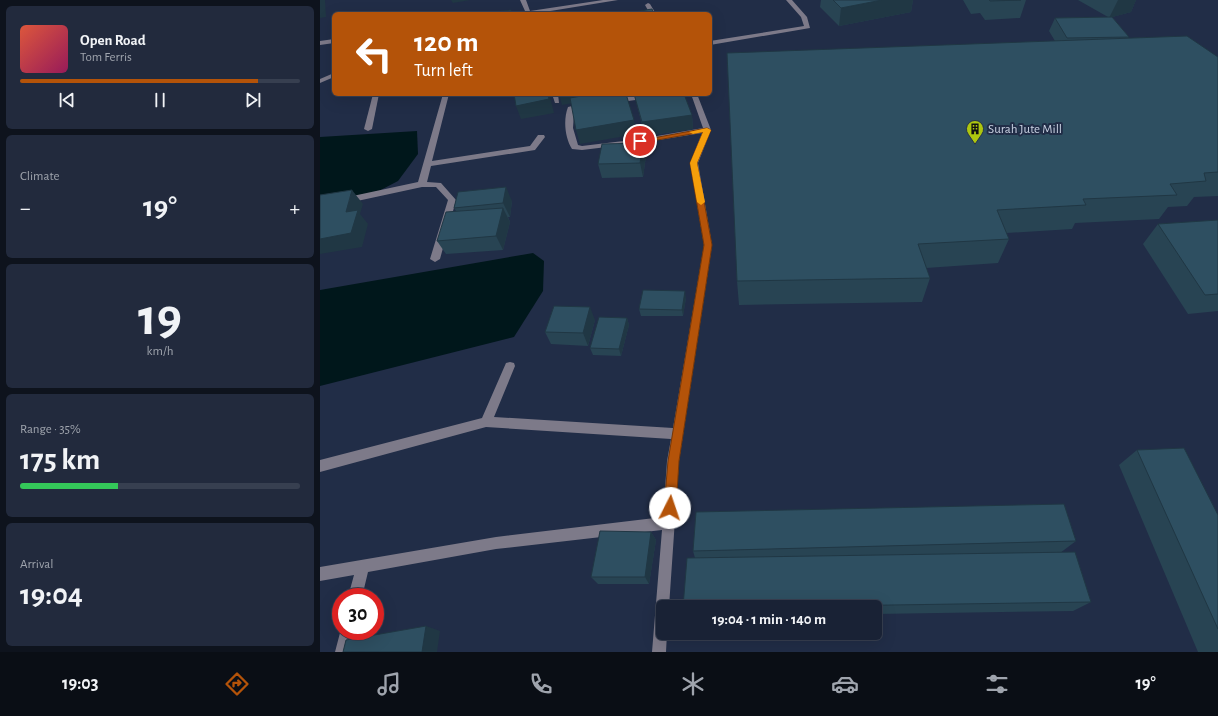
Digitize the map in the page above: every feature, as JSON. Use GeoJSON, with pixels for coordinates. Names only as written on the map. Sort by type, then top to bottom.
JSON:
{"type":"FeatureCollection","features":[{"type":"Feature","properties":{"kind":"street"},"geometry":{"type":"LineString","coordinates":[[522,0],[528,12]]}},
{"type":"Feature","properties":{"kind":"street"},"geometry":{"type":"LineString","coordinates":[[536,12],[615,0]]}},
{"type":"Feature","properties":{"kind":"street"},"geometry":{"type":"LineString","coordinates":[[712,43],[808,27],[804,17],[789,0]]}},
{"type":"Feature","properties":{"kind":"street"},"geometry":{"type":"LineString","coordinates":[[648,5],[652,12]]}},
{"type":"Feature","properties":{"kind":"street"},"geometry":{"type":"LineString","coordinates":[[320,43],[332,41]]}},
{"type":"Feature","properties":{"kind":"street"},"geometry":{"type":"LineString","coordinates":[[320,81],[332,76]]}},
{"type":"Feature","properties":{"kind":"street"},"geometry":{"type":"LineString","coordinates":[[368,129],[376,96]]}},
{"type":"Feature","properties":{"kind":"street"},"geometry":{"type":"LineString","coordinates":[[422,184],[445,96]]}},
{"type":"Feature","properties":{"kind":"street"},"geometry":{"type":"LineString","coordinates":[[556,96],[558,102]]}},
{"type":"Feature","properties":{"kind":"street"},"geometry":{"type":"LineString","coordinates":[[650,96],[599,103],[571,109],[572,143],[575,147],[582,148],[640,141],[707,130]]}},
{"type":"Feature","properties":{"kind":"street"},"geometry":{"type":"LineString","coordinates":[[659,652],[673,461],[708,245],[694,163],[707,130],[695,96]]}},
{"type":"Feature","properties":{"kind":"street"},"geometry":{"type":"LineString","coordinates":[[428,164],[532,148],[541,137]]}},
{"type":"Feature","properties":{"kind":"street"},"geometry":{"type":"LineString","coordinates":[[320,206],[422,184],[438,185],[452,200],[435,259]]}},
{"type":"Feature","properties":{"kind":"street"},"geometry":{"type":"LineString","coordinates":[[486,422],[510,366]]}},
{"type":"Feature","properties":{"kind":"street"},"geometry":{"type":"LineString","coordinates":[[320,466],[486,422],[678,434]]}},
{"type":"Feature","properties":{"kind":"street"},"geometry":{"type":"LineString","coordinates":[[320,574],[496,543],[669,523]]}},
{"type":"Feature","properties":{"kind":"street"},"geometry":{"type":"LineString","coordinates":[[357,588],[362,567]]}},
{"type":"Feature","properties":{"kind":"street"},"geometry":{"type":"LineString","coordinates":[[342,652],[345,640]]}},
{"type":"Feature","properties":{"kind":"shaded area"},"geometry":{"type":"Polygon","coordinates":[[[417,131],[418,154],[398,181],[375,193],[320,201],[320,137],[417,131]]]}},
{"type":"Feature","properties":{"kind":"shaded area"},"geometry":{"type":"Polygon","coordinates":[[[533,253],[544,261],[543,291],[514,337],[320,386],[320,290],[533,253]]]}},
{"type":"Feature","properties":{"kind":"building"},"geometry":{"type":"Polygon","coordinates":[[[833,0],[882,0],[841,8],[833,0]]]}},
{"type":"Feature","properties":{"kind":"building"},"geometry":{"type":"Polygon","coordinates":[[[989,0],[1021,0],[990,1],[989,0]]]}},
{"type":"Feature","properties":{"kind":"building"},"geometry":{"type":"Polygon","coordinates":[[[652,9],[653,12],[634,12],[652,9]]]}},
{"type":"Feature","properties":{"kind":"building"},"geometry":{"type":"Polygon","coordinates":[[[511,10],[511,12],[495,12],[511,10]]]}},
{"type":"Feature","properties":{"kind":"building"},"geometry":{"type":"Polygon","coordinates":[[[1112,17],[1129,37],[1067,38],[1055,18],[1112,17]]]}},
{"type":"Feature","properties":{"kind":"building","name":"Surah Jute Mill"},"geometry":{"type":"Polygon","coordinates":[[[1187,36],[1218,57],[1218,172],[1204,173],[1206,181],[1170,184],[1177,195],[1083,199],[1086,205],[997,210],[1009,239],[918,244],[930,278],[737,281],[727,53],[1187,36]]]}},
{"type":"Feature","properties":{"kind":"building"},"geometry":{"type":"Polygon","coordinates":[[[514,96],[548,96],[549,99],[516,106],[514,96]]]}},
{"type":"Feature","properties":{"kind":"building"},"geometry":{"type":"Polygon","coordinates":[[[582,96],[627,96],[634,120],[576,130],[570,98],[582,96]]]}},
{"type":"Feature","properties":{"kind":"building"},"geometry":{"type":"Polygon","coordinates":[[[635,96],[685,96],[692,115],[642,122],[635,96]]]}},
{"type":"Feature","properties":{"kind":"building"},"geometry":{"type":"Polygon","coordinates":[[[643,143],[640,163],[598,164],[602,144],[643,143]]]}},
{"type":"Feature","properties":{"kind":"building"},"geometry":{"type":"Polygon","coordinates":[[[506,187],[503,203],[454,208],[458,192],[506,187]]]}},
{"type":"Feature","properties":{"kind":"building"},"geometry":{"type":"Polygon","coordinates":[[[352,190],[346,212],[358,210],[351,233],[320,239],[320,195],[352,190]]]}},
{"type":"Feature","properties":{"kind":"building"},"geometry":{"type":"Polygon","coordinates":[[[503,208],[496,236],[437,241],[446,212],[503,208]]]}},
{"type":"Feature","properties":{"kind":"building"},"geometry":{"type":"Polygon","coordinates":[[[1218,220],[1218,294],[1205,295],[1158,224],[1218,220]]]}},
{"type":"Feature","properties":{"kind":"building"},"geometry":{"type":"Polygon","coordinates":[[[643,290],[685,291],[682,310],[639,309],[643,290]]]}},
{"type":"Feature","properties":{"kind":"building"},"geometry":{"type":"Polygon","coordinates":[[[554,306],[590,307],[583,333],[545,332],[554,306]]]}},
{"type":"Feature","properties":{"kind":"building"},"geometry":{"type":"Polygon","coordinates":[[[599,317],[627,318],[619,349],[590,348],[599,317]]]}},
{"type":"Feature","properties":{"kind":"building"},"geometry":{"type":"Polygon","coordinates":[[[1184,448],[1218,515],[1218,629],[1137,450],[1184,448]]]}},
{"type":"Feature","properties":{"kind":"building"},"geometry":{"type":"Polygon","coordinates":[[[1064,504],[1076,541],[693,551],[696,512],[1064,504]]]}},
{"type":"Feature","properties":{"kind":"building"},"geometry":{"type":"Polygon","coordinates":[[[600,531],[651,532],[645,577],[591,577],[600,531]]]}},
{"type":"Feature","properties":{"kind":"building"},"geometry":{"type":"Polygon","coordinates":[[[1075,552],[1091,602],[882,605],[882,600],[684,600],[687,558],[1075,552]]]}},
{"type":"Feature","properties":{"kind":"building"},"geometry":{"type":"Polygon","coordinates":[[[426,626],[422,652],[343,652],[346,640],[384,640],[384,633],[426,626]]]}},
{"type":"Feature","properties":{"kind":"slow traffic"},"geometry":{"type":"LineString","coordinates":[[693,132],[707,130],[701,149],[694,163],[701,202]]}},
{"type":"Feature","properties":{"kind":"place","name":"Surah Jute Mill"},"geometry":{"type":"Point","coordinates":[975,144]}},
{"type":"Feature","properties":{"kind":"route"},"geometry":{"type":"LineString","coordinates":[[640,141],[707,130],[701,149],[694,163],[708,245],[673,461],[670,508]]}}]}
